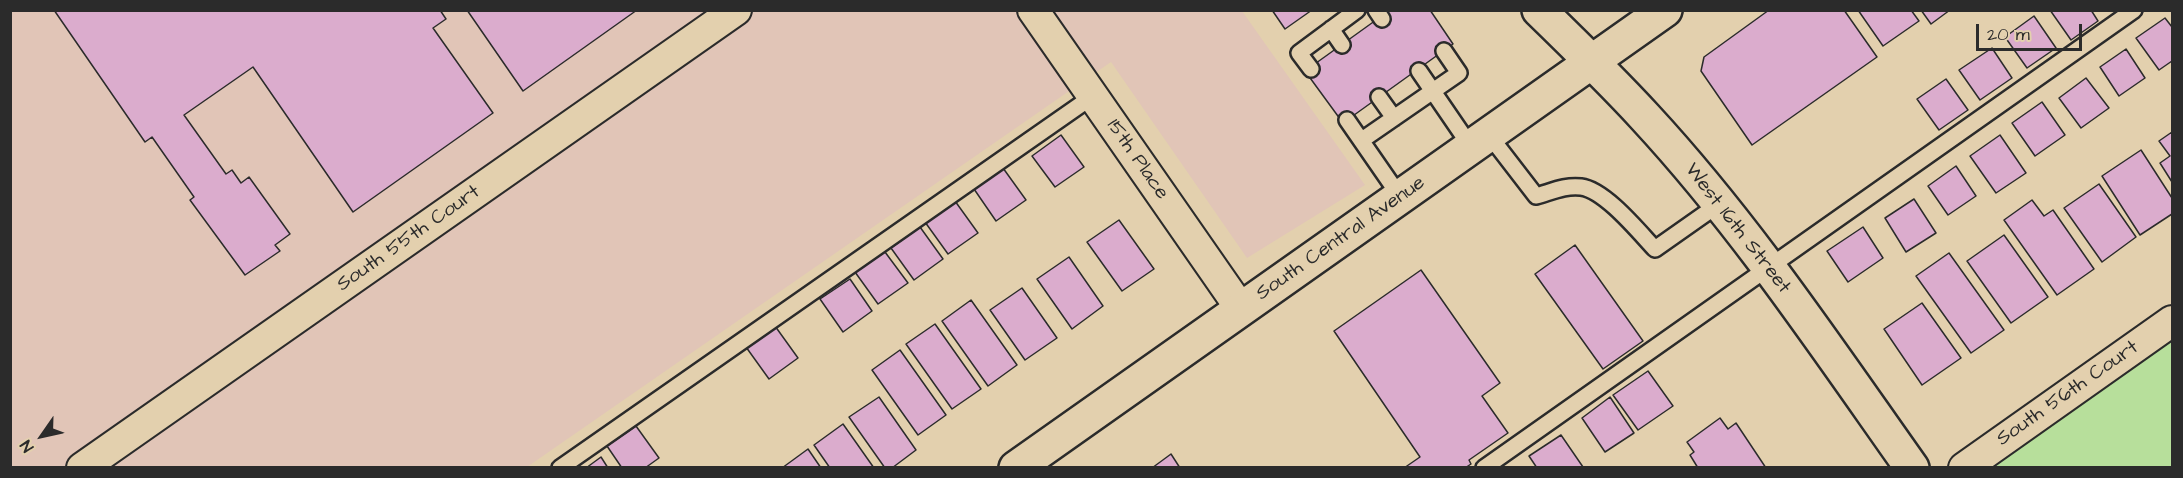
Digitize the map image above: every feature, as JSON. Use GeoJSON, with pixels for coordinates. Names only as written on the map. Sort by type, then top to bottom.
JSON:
{"type":"FeatureCollection","features":[{"type":"Feature","properties":{"kind":"main road","name":"West 16th Street"},"geometry":{"type":"LineString","coordinates":[[1539,10],[1646,117],[1719,204],[1813,327],[1912,468]]}},
{"type":"Feature","properties":{"kind":"main road","name":"South Central Avenue"},"geometry":{"type":"LineString","coordinates":[[1016,468],[1665,10]]}},
{"type":"Feature","properties":{"kind":"street","name":"South 55th Court"},"geometry":{"type":"LineString","coordinates":[[82,468],[736,10]]}},
{"type":"Feature","properties":{"kind":"street","name":"15th Place"},"geometry":{"type":"LineString","coordinates":[[1033,10],[1241,309]]}},
{"type":"Feature","properties":{"kind":"street","name":"South 56th Court"},"geometry":{"type":"LineString","coordinates":[[1964,468],[2172,321]]}},
{"type":"Feature","properties":{"kind":"lane"},"geometry":{"type":"LineString","coordinates":[[1311,69],[1299,52],[1357,10]]}},
{"type":"Feature","properties":{"kind":"lane"},"geometry":{"type":"LineString","coordinates":[[1484,468],[2134,10]]}},
{"type":"Feature","properties":{"kind":"lane"},"geometry":{"type":"LineString","coordinates":[[1331,29],[1342,45]]}},
{"type":"Feature","properties":{"kind":"lane"},"geometry":{"type":"LineString","coordinates":[[1362,140],[1459,73],[1444,51]]}},
{"type":"Feature","properties":{"kind":"lane"},"geometry":{"type":"LineString","coordinates":[[1419,71],[1433,91],[1536,196],[1561,188],[1583,187],[1602,197],[1618,210],[1655,249],[1719,204]]}},
{"type":"Feature","properties":{"kind":"lane"},"geometry":{"type":"LineString","coordinates":[[560,468],[1093,96]]}},
{"type":"Feature","properties":{"kind":"lane"},"geometry":{"type":"LineString","coordinates":[[1379,98],[1394,118]]}},
{"type":"Feature","properties":{"kind":"lane"},"geometry":{"type":"LineString","coordinates":[[1347,120],[1401,198]]}},
{"type":"Feature","properties":{"kind":"shaded area"},"geometry":{"type":"Polygon","coordinates":[[[10,11],[1242,11],[1365,185],[1247,258],[1111,62],[527,467],[11,467],[10,11]]]}},
{"type":"Feature","properties":{"kind":"green space"},"geometry":{"type":"Polygon","coordinates":[[[2172,340],[2172,467],[1990,467],[2172,340]]]}},
{"type":"Feature","properties":{"kind":"building"},"geometry":{"type":"Polygon","coordinates":[[[54,10],[440,10],[446,19],[433,28],[493,113],[353,212],[253,67],[184,115],[226,174],[232,170],[241,183],[249,177],[290,234],[275,245],[280,251],[245,275],[190,200],[194,197],[152,137],[145,142],[54,10]]]}},
{"type":"Feature","properties":{"kind":"building"},"geometry":{"type":"Polygon","coordinates":[[[467,10],[637,10],[523,91],[467,10]]]}},
{"type":"Feature","properties":{"kind":"building"},"geometry":{"type":"Polygon","coordinates":[[[1272,10],[1312,10],[1285,29],[1272,10]]]}},
{"type":"Feature","properties":{"kind":"building"},"geometry":{"type":"Polygon","coordinates":[[[1390,10],[1430,10],[1453,44],[1343,123],[1305,71],[1390,10]]]}},
{"type":"Feature","properties":{"kind":"building"},"geometry":{"type":"Polygon","coordinates":[[[1769,10],[1844,10],[1877,57],[1752,145],[1701,71],[1704,57],[1769,10]]]}},
{"type":"Feature","properties":{"kind":"building"},"geometry":{"type":"Polygon","coordinates":[[[1858,10],[1911,10],[1919,21],[1883,46],[1858,10]]]}},
{"type":"Feature","properties":{"kind":"building"},"geometry":{"type":"Polygon","coordinates":[[[1921,10],[1950,10],[1931,24],[1921,10]]]}},
{"type":"Feature","properties":{"kind":"building"},"geometry":{"type":"Polygon","coordinates":[[[2050,10],[2091,10],[2098,21],[2071,40],[2050,10]]]}},
{"type":"Feature","properties":{"kind":"building"},"geometry":{"type":"Polygon","coordinates":[[[2034,16],[2056,48],[2027,68],[2005,37],[2034,16]]]}},
{"type":"Feature","properties":{"kind":"building"},"geometry":{"type":"Polygon","coordinates":[[[2165,18],[2172,27],[2172,61],[2159,70],[2136,38],[2165,18]]]}},
{"type":"Feature","properties":{"kind":"building"},"geometry":{"type":"Polygon","coordinates":[[[1992,48],[2012,78],[1980,100],[1959,70],[1992,48]]]}},
{"type":"Feature","properties":{"kind":"building"},"geometry":{"type":"Polygon","coordinates":[[[2126,49],[2145,78],[2119,96],[2100,67],[2126,49]]]}},
{"type":"Feature","properties":{"kind":"building"},"geometry":{"type":"Polygon","coordinates":[[[2086,78],[2109,108],[2081,128],[2059,98],[2086,78]]]}},
{"type":"Feature","properties":{"kind":"building"},"geometry":{"type":"Polygon","coordinates":[[[1946,79],[1968,110],[1939,130],[1917,99],[1946,79]]]}},
{"type":"Feature","properties":{"kind":"building"},"geometry":{"type":"Polygon","coordinates":[[[2042,102],[2065,135],[2035,156],[2012,123],[2042,102]]]}},
{"type":"Feature","properties":{"kind":"building"},"geometry":{"type":"Polygon","coordinates":[[[2172,132],[2172,182],[2160,163],[2170,156],[2159,141],[2172,132]]]}},
{"type":"Feature","properties":{"kind":"building"},"geometry":{"type":"Polygon","coordinates":[[[1061,135],[1084,167],[1055,187],[1032,156],[1061,135]]]}},
{"type":"Feature","properties":{"kind":"building"},"geometry":{"type":"Polygon","coordinates":[[[2000,135],[2026,173],[1996,193],[1970,156],[2000,135]]]}},
{"type":"Feature","properties":{"kind":"building"},"geometry":{"type":"Polygon","coordinates":[[[2141,150],[2172,198],[2172,214],[2140,235],[2102,176],[2141,150]]]}},
{"type":"Feature","properties":{"kind":"building"},"geometry":{"type":"Polygon","coordinates":[[[1956,166],[1976,196],[1948,215],[1928,186],[1956,166]]]}},
{"type":"Feature","properties":{"kind":"building"},"geometry":{"type":"Polygon","coordinates":[[[1003,168],[1026,200],[996,221],[974,189],[1003,168]]]}},
{"type":"Feature","properties":{"kind":"building"},"geometry":{"type":"Polygon","coordinates":[[[2099,184],[2136,237],[2102,262],[2064,208],[2099,184]]]}},
{"type":"Feature","properties":{"kind":"building"},"geometry":{"type":"Polygon","coordinates":[[[1914,199],[1936,233],[1906,252],[1885,218],[1914,199]]]}},
{"type":"Feature","properties":{"kind":"building"},"geometry":{"type":"Polygon","coordinates":[[[2032,200],[2044,216],[2053,210],[2094,269],[2057,295],[2004,220],[2032,200]]]}},
{"type":"Feature","properties":{"kind":"building"},"geometry":{"type":"Polygon","coordinates":[[[955,201],[978,233],[948,254],[925,222],[955,201]]]}},
{"type":"Feature","properties":{"kind":"building"},"geometry":{"type":"Polygon","coordinates":[[[1119,220],[1154,269],[1122,291],[1087,242],[1119,220]]]}},
{"type":"Feature","properties":{"kind":"building"},"geometry":{"type":"Polygon","coordinates":[[[920,227],[943,259],[914,280],[891,248],[920,227]]]}},
{"type":"Feature","properties":{"kind":"building"},"geometry":{"type":"Polygon","coordinates":[[[1863,227],[1883,258],[1848,282],[1827,251],[1863,227]]]}},
{"type":"Feature","properties":{"kind":"building"},"geometry":{"type":"Polygon","coordinates":[[[2004,235],[2048,297],[2011,323],[1967,261],[2004,235]]]}},
{"type":"Feature","properties":{"kind":"building"},"geometry":{"type":"Polygon","coordinates":[[[1575,245],[1643,341],[1603,369],[1535,274],[1575,245]]]}},
{"type":"Feature","properties":{"kind":"building"},"geometry":{"type":"Polygon","coordinates":[[[885,252],[908,283],[878,304],[855,272],[885,252]]]}},
{"type":"Feature","properties":{"kind":"building"},"geometry":{"type":"Polygon","coordinates":[[[1949,253],[2004,330],[1971,353],[1916,276],[1949,253]]]}},
{"type":"Feature","properties":{"kind":"building"},"geometry":{"type":"Polygon","coordinates":[[[1069,257],[1103,306],[1072,329],[1037,279],[1069,257]]]}},
{"type":"Feature","properties":{"kind":"building"},"geometry":{"type":"Polygon","coordinates":[[[1421,270],[1500,383],[1482,396],[1508,433],[1469,460],[1471,464],[1465,468],[1404,468],[1420,457],[1334,331],[1421,270]]]}},
{"type":"Feature","properties":{"kind":"building"},"geometry":{"type":"Polygon","coordinates":[[[850,279],[872,311],[843,332],[820,299],[850,279]]]}},
{"type":"Feature","properties":{"kind":"building"},"geometry":{"type":"Polygon","coordinates":[[[1022,288],[1057,338],[1025,360],[990,310],[1022,288]]]}},
{"type":"Feature","properties":{"kind":"building"},"geometry":{"type":"Polygon","coordinates":[[[971,300],[1017,365],[988,386],[942,321],[971,300]]]}},
{"type":"Feature","properties":{"kind":"building"},"geometry":{"type":"Polygon","coordinates":[[[1922,303],[1961,358],[1922,385],[1884,329],[1922,303]]]}},
{"type":"Feature","properties":{"kind":"building"},"geometry":{"type":"Polygon","coordinates":[[[935,324],[981,389],[952,409],[906,344],[935,324]]]}},
{"type":"Feature","properties":{"kind":"building"},"geometry":{"type":"Polygon","coordinates":[[[775,326],[798,358],[769,379],[746,347],[775,326]]]}},
{"type":"Feature","properties":{"kind":"building"},"geometry":{"type":"Polygon","coordinates":[[[900,350],[946,415],[918,435],[872,370],[900,350]]]}},
{"type":"Feature","properties":{"kind":"building"},"geometry":{"type":"Polygon","coordinates":[[[1648,371],[1673,406],[1638,430],[1613,395],[1648,371]]]}},
{"type":"Feature","properties":{"kind":"building"},"geometry":{"type":"Polygon","coordinates":[[[879,397],[916,450],[892,468],[885,468],[849,417],[879,397]]]}},
{"type":"Feature","properties":{"kind":"building"},"geometry":{"type":"Polygon","coordinates":[[[1610,397],[1634,433],[1605,452],[1582,418],[1610,397]]]}},
{"type":"Feature","properties":{"kind":"building"},"geometry":{"type":"Polygon","coordinates":[[[1720,418],[1728,429],[1736,423],[1766,468],[1698,468],[1690,455],[1694,452],[1687,442],[1720,418]]]}},
{"type":"Feature","properties":{"kind":"building"},"geometry":{"type":"Polygon","coordinates":[[[843,424],[874,468],[830,468],[814,445],[843,424]]]}},
{"type":"Feature","properties":{"kind":"building"},"geometry":{"type":"Polygon","coordinates":[[[636,426],[659,458],[645,468],[622,468],[607,446],[636,426]]]}},
{"type":"Feature","properties":{"kind":"building"},"geometry":{"type":"Polygon","coordinates":[[[1561,435],[1583,467],[1537,468],[1529,456],[1561,435]]]}},
{"type":"Feature","properties":{"kind":"building"},"geometry":{"type":"Polygon","coordinates":[[[808,449],[821,468],[782,468],[808,449]]]}},
{"type":"Feature","properties":{"kind":"building"},"geometry":{"type":"Polygon","coordinates":[[[1171,454],[1180,468],[1152,468],[1171,454]]]}},
{"type":"Feature","properties":{"kind":"building"},"geometry":{"type":"Polygon","coordinates":[[[601,457],[608,468],[586,468],[601,457]]]}}]}
